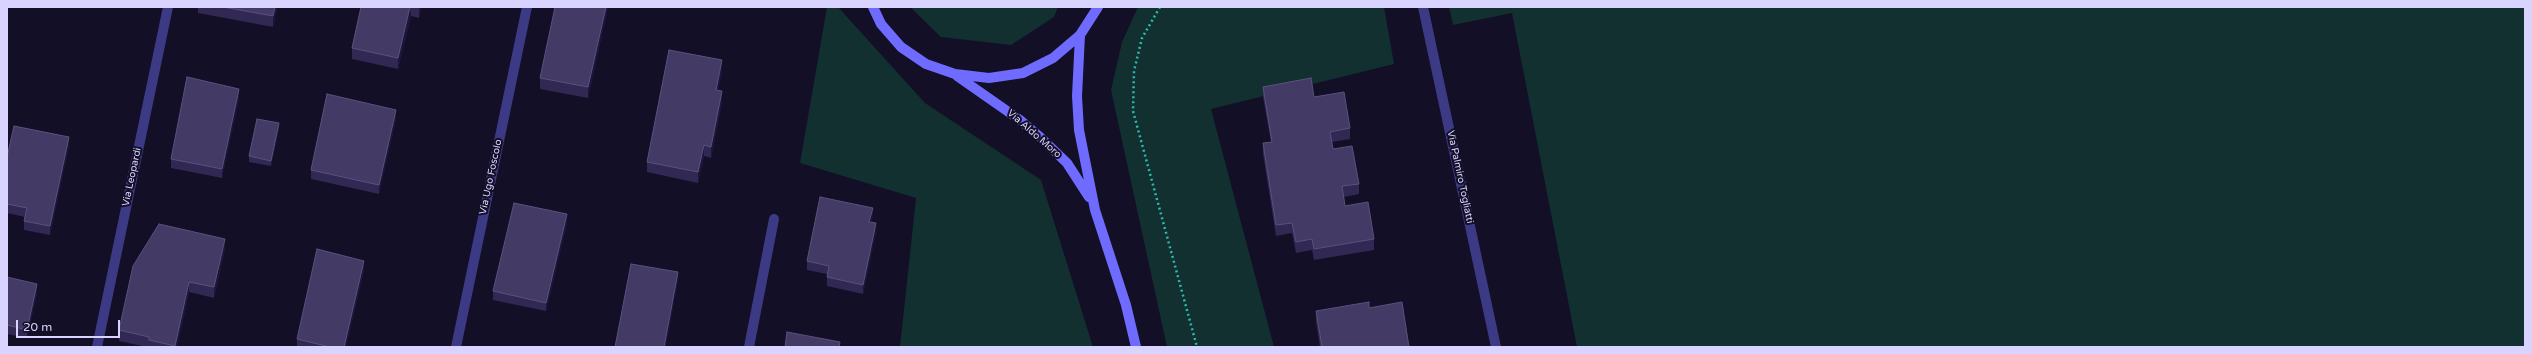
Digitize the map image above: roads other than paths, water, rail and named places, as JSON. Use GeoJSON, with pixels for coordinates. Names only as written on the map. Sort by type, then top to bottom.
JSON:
{"type":"FeatureCollection","features":[{"type":"Feature","properties":{"kind":"main road"},"geometry":{"type":"LineString","coordinates":[[873,7],[881,24],[901,46],[926,64],[955,74],[989,78],[1022,72],[1053,58],[1080,35],[1098,7]]}},
{"type":"Feature","properties":{"kind":"main road","name":"Via Aldo Moro"},"geometry":{"type":"LineString","coordinates":[[1080,35],[1077,96],[1079,130],[1095,210],[1126,305],[1136,347]]}},
{"type":"Feature","properties":{"kind":"main road","name":"Via Aldo Moro"},"geometry":{"type":"LineString","coordinates":[[955,74],[1020,120],[1040,137],[1067,164],[1085,190],[1095,210]]}},
{"type":"Feature","properties":{"kind":"street","name":"Via Leopardi"},"geometry":{"type":"LineString","coordinates":[[97,347],[168,7]]}},
{"type":"Feature","properties":{"kind":"street","name":"Via Ugo Foscolo"},"geometry":{"type":"LineString","coordinates":[[456,347],[526,7]]}},
{"type":"Feature","properties":{"kind":"street","name":"Via Palmiro Togliatti"},"geometry":{"type":"LineString","coordinates":[[1423,7],[1496,347]]}},
{"type":"Feature","properties":{"kind":"street"},"geometry":{"type":"LineString","coordinates":[[749,347],[774,219]]}}]}
